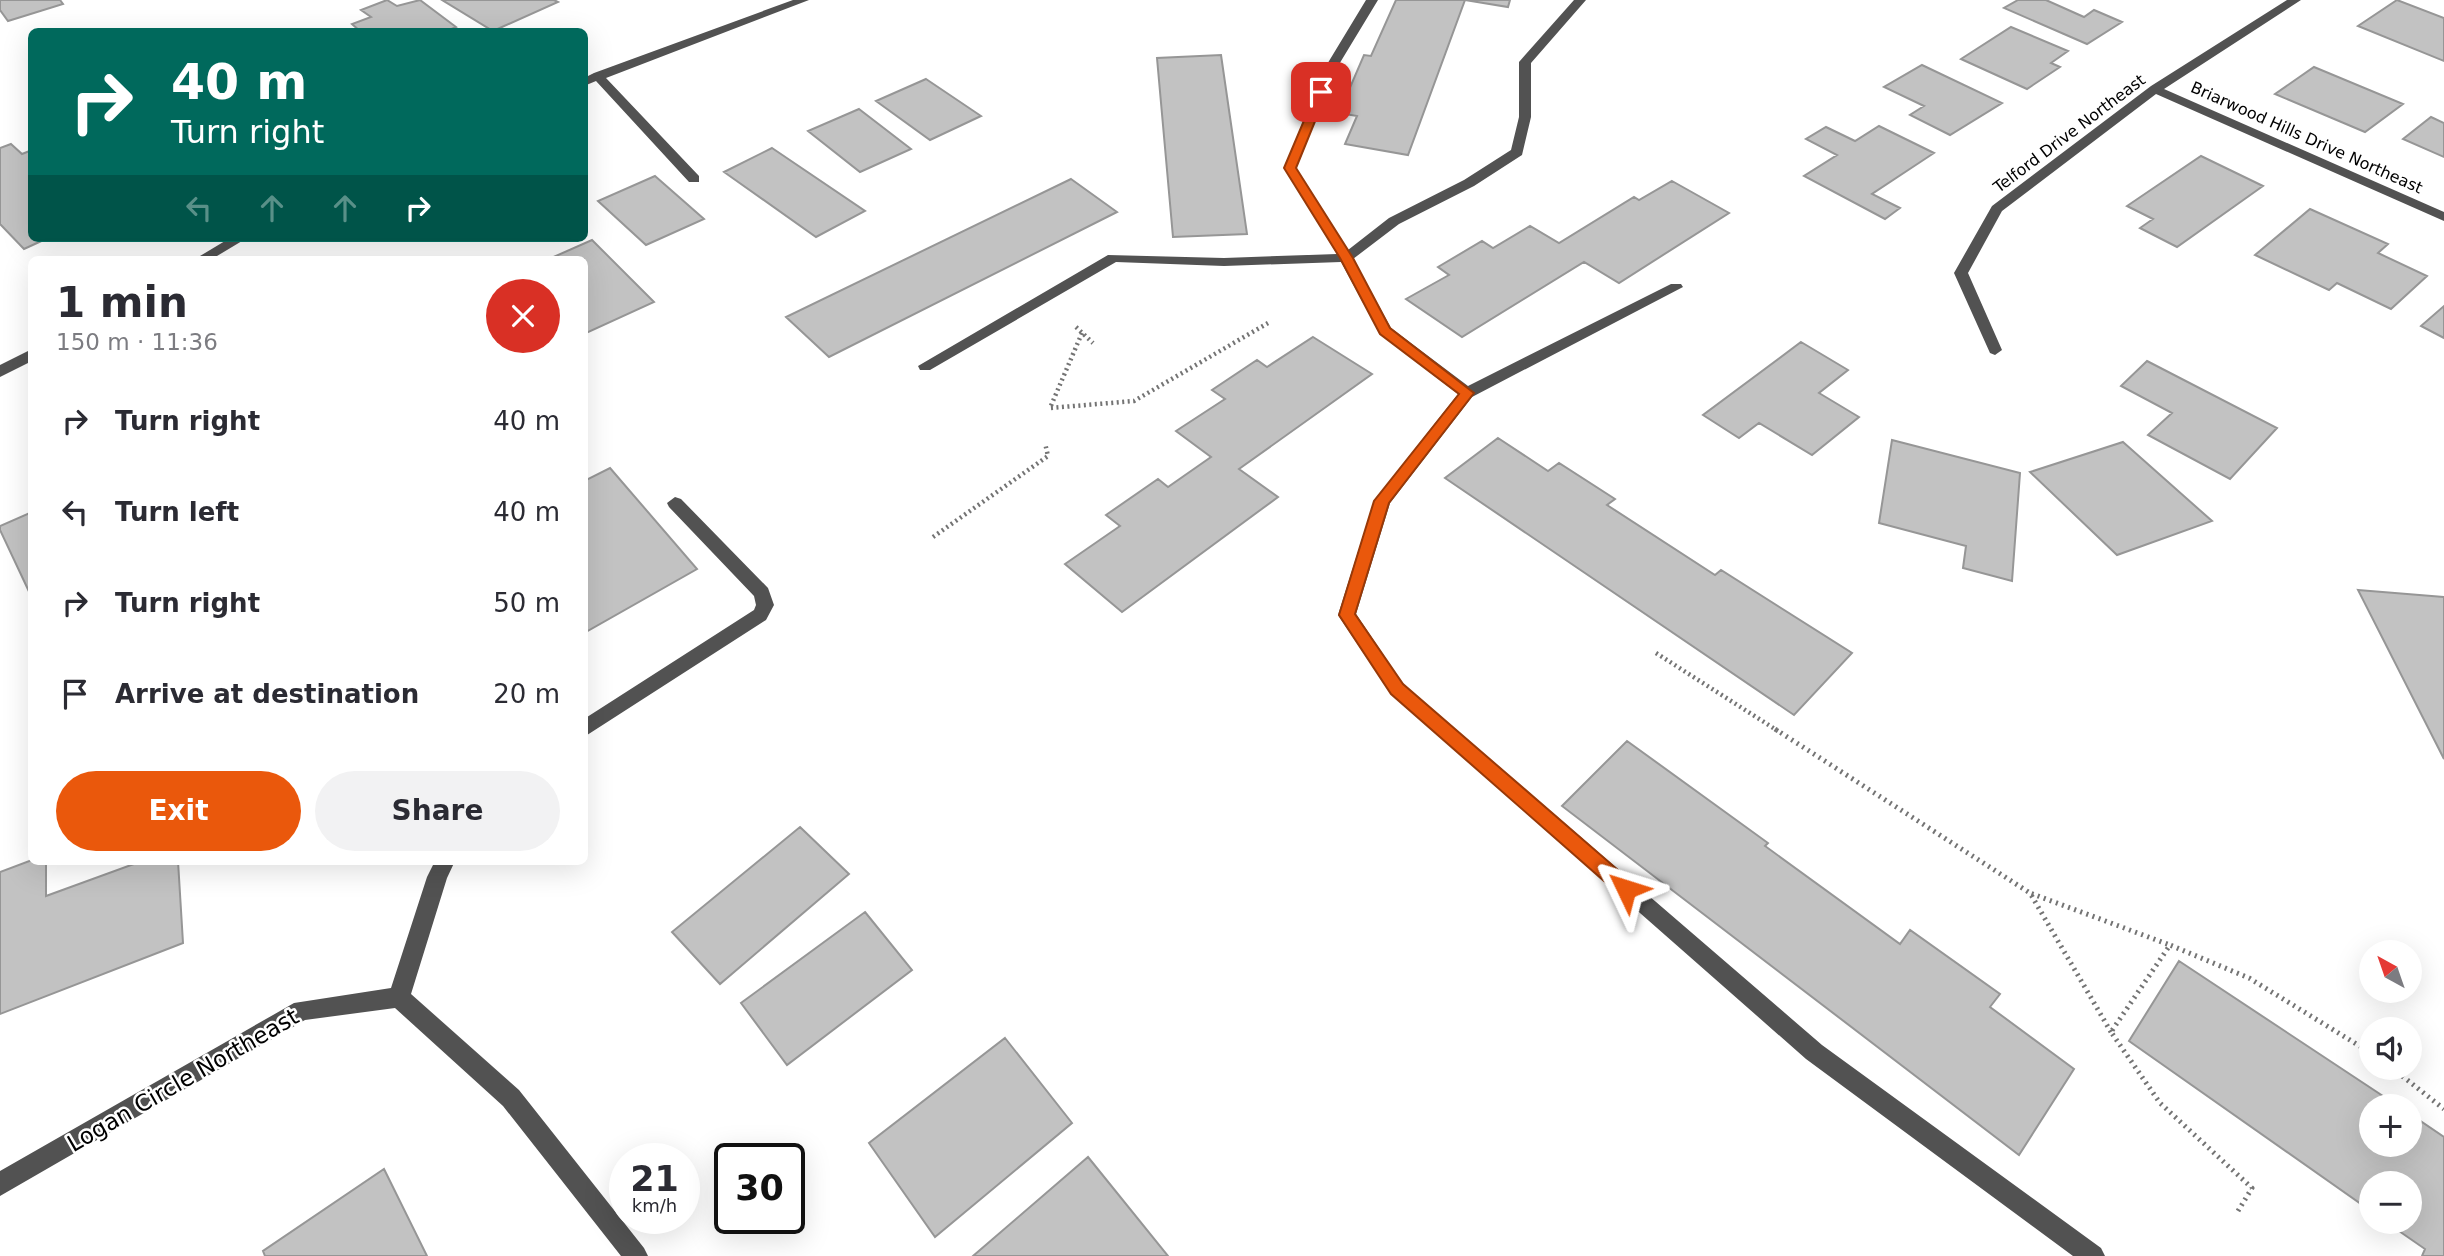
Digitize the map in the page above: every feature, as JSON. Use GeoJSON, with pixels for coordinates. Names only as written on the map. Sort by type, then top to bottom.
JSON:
{"type":"FeatureCollection","features":[{"type":"Feature","properties":{"kind":"street"},"geometry":{"type":"LineString","coordinates":[[588,80],[803,0]]}},
{"type":"Feature","properties":{"kind":"street"},"geometry":{"type":"LineString","coordinates":[[1372,0],[1332,66],[1290,168],[1346,258],[1385,331],[1467,393]]}},
{"type":"Feature","properties":{"kind":"street"},"geometry":{"type":"LineString","coordinates":[[925,366],[1113,258],[1224,262],[1346,258],[1394,221],[1469,184],[1517,152],[1525,117],[1525,62],[1580,0]]}},
{"type":"Feature","properties":{"kind":"street","name":"Telford Drive Northeast"},"geometry":{"type":"LineString","coordinates":[[1995,350],[1961,273],[1997,209],[2155,89],[2295,0]]}},
{"type":"Feature","properties":{"kind":"street"},"geometry":{"type":"LineString","coordinates":[[598,76],[694,179]]}},
{"type":"Feature","properties":{"kind":"street","name":"Briarwood Hills Drive Northeast"},"geometry":{"type":"LineString","coordinates":[[2155,89],[2444,218]]}},
{"type":"Feature","properties":{"kind":"street"},"geometry":{"type":"LineString","coordinates":[[207,256],[233,242]]}},
{"type":"Feature","properties":{"kind":"street"},"geometry":{"type":"LineString","coordinates":[[1676,287],[1467,393],[1382,501],[1347,615],[1397,689],[1814,1052],[2094,1256]]}},
{"type":"Feature","properties":{"kind":"street"},"geometry":{"type":"LineString","coordinates":[[0,372],[28,356]]}},
{"type":"Feature","properties":{"kind":"street"},"geometry":{"type":"LineString","coordinates":[[588,726],[760,615],[765,605],[762,593],[675,503]]}},
{"type":"Feature","properties":{"kind":"street"},"geometry":{"type":"LineString","coordinates":[[443,865],[399,997],[511,1098],[636,1256]]}},
{"type":"Feature","properties":{"kind":"street","name":"Logan Circle Northeast"},"geometry":{"type":"LineString","coordinates":[[0,1184],[302,1010],[399,997]]}},
{"type":"Feature","properties":{"kind":"path"},"geometry":{"type":"LineString","coordinates":[[1082,333],[1050,408],[1134,401],[1268,323]]}},
{"type":"Feature","properties":{"kind":"path"},"geometry":{"type":"LineString","coordinates":[[1076,327],[1093,343]]}},
{"type":"Feature","properties":{"kind":"path"},"geometry":{"type":"LineString","coordinates":[[933,537],[1048,456],[1045,443]]}},
{"type":"Feature","properties":{"kind":"path"},"geometry":{"type":"LineString","coordinates":[[1657,653],[2030,892],[2201,955],[2309,1011],[2359,1045]]}},
{"type":"Feature","properties":{"kind":"path"},"geometry":{"type":"LineString","coordinates":[[2030,892],[2111,1032],[2160,1103],[2252,1188],[2238,1211]]}},
{"type":"Feature","properties":{"kind":"path"},"geometry":{"type":"LineString","coordinates":[[2111,1032],[2170,945]]}},
{"type":"Feature","properties":{"kind":"path"},"geometry":{"type":"LineString","coordinates":[[2408,1080],[2444,1108]]}},
{"type":"Feature","properties":{"kind":"building"},"geometry":{"type":"Polygon","coordinates":[[[0,0],[60,0],[63,4],[8,21],[0,10],[0,0]]]}},
{"type":"Feature","properties":{"kind":"building"},"geometry":{"type":"Polygon","coordinates":[[[387,0],[397,6],[420,0],[456,27],[356,28],[352,24],[371,17],[361,10],[387,0]]]}},
{"type":"Feature","properties":{"kind":"building"},"geometry":{"type":"Polygon","coordinates":[[[442,0],[558,2],[500,28],[488,28],[442,0]]]}},
{"type":"Feature","properties":{"kind":"building"},"geometry":{"type":"Polygon","coordinates":[[[1396,0],[1465,0],[1408,155],[1345,144],[1357,116],[1339,113],[1364,55],[1371,56],[1396,0]]]}},
{"type":"Feature","properties":{"kind":"building"},"geometry":{"type":"Polygon","coordinates":[[[1465,0],[1510,0],[1508,7],[1465,0]]]}},
{"type":"Feature","properties":{"kind":"building"},"geometry":{"type":"Polygon","coordinates":[[[2018,0],[2046,0],[2084,17],[2094,10],[2122,22],[2087,44],[2004,8],[2018,0]]]}},
{"type":"Feature","properties":{"kind":"building"},"geometry":{"type":"Polygon","coordinates":[[[2397,0],[2444,18],[2444,61],[2358,26],[2397,0]]]}},
{"type":"Feature","properties":{"kind":"building"},"geometry":{"type":"Polygon","coordinates":[[[2011,27],[2068,51],[2051,63],[2060,67],[2027,89],[1961,59],[2011,27]]]}},
{"type":"Feature","properties":{"kind":"building"},"geometry":{"type":"Polygon","coordinates":[[[1221,55],[1247,234],[1173,237],[1157,58],[1221,55]]]}},
{"type":"Feature","properties":{"kind":"building"},"geometry":{"type":"Polygon","coordinates":[[[1922,65],[2002,103],[1950,135],[1910,115],[1924,106],[1884,87],[1922,65]]]}},
{"type":"Feature","properties":{"kind":"building"},"geometry":{"type":"Polygon","coordinates":[[[2314,67],[2403,104],[2365,132],[2275,94],[2314,67]]]}},
{"type":"Feature","properties":{"kind":"building"},"geometry":{"type":"Polygon","coordinates":[[[926,79],[981,116],[930,140],[876,101],[926,79]]]}},
{"type":"Feature","properties":{"kind":"building"},"geometry":{"type":"Polygon","coordinates":[[[859,109],[911,149],[860,172],[808,131],[859,109]]]}},
{"type":"Feature","properties":{"kind":"building"},"geometry":{"type":"Polygon","coordinates":[[[2431,117],[2444,123],[2444,157],[2403,139],[2431,117]]]}},
{"type":"Feature","properties":{"kind":"building"},"geometry":{"type":"Polygon","coordinates":[[[1879,126],[1934,153],[1872,194],[1900,208],[1885,219],[1804,176],[1837,155],[1806,139],[1826,127],[1855,141],[1879,126]]]}},
{"type":"Feature","properties":{"kind":"building"},"geometry":{"type":"Polygon","coordinates":[[[11,144],[22,154],[28,152],[28,242],[39,242],[24,249],[0,224],[0,148],[11,144]]]}},
{"type":"Feature","properties":{"kind":"building"},"geometry":{"type":"Polygon","coordinates":[[[772,148],[865,211],[816,237],[724,172],[772,148]]]}},
{"type":"Feature","properties":{"kind":"building"},"geometry":{"type":"Polygon","coordinates":[[[2201,156],[2263,186],[2177,247],[2140,228],[2153,219],[2127,206],[2201,156]]]}},
{"type":"Feature","properties":{"kind":"building"},"geometry":{"type":"Polygon","coordinates":[[[655,176],[704,219],[646,245],[598,201],[655,176]]]}},
{"type":"Feature","properties":{"kind":"building"},"geometry":{"type":"Polygon","coordinates":[[[1071,179],[1117,212],[829,357],[786,317],[1071,179]]]}},
{"type":"Feature","properties":{"kind":"building"},"geometry":{"type":"Polygon","coordinates":[[[1672,181],[1729,213],[1619,283],[1584,262],[1462,337],[1406,299],[1449,275],[1438,267],[1482,241],[1493,248],[1530,226],[1559,243],[1634,197],[1639,200],[1672,181]]]}},
{"type":"Feature","properties":{"kind":"building"},"geometry":{"type":"Polygon","coordinates":[[[2310,209],[2388,244],[2378,253],[2427,276],[2391,309],[2337,283],[2329,290],[2255,255],[2310,209]]]}},
{"type":"Feature","properties":{"kind":"building"},"geometry":{"type":"Polygon","coordinates":[[[592,240],[654,302],[588,332],[588,256],[556,256],[592,240]]]}},
{"type":"Feature","properties":{"kind":"building"},"geometry":{"type":"Polygon","coordinates":[[[2444,306],[2444,338],[2421,326],[2444,306]]]}},
{"type":"Feature","properties":{"kind":"building"},"geometry":{"type":"Polygon","coordinates":[[[1313,337],[1372,374],[1239,469],[1278,497],[1122,612],[1065,564],[1120,526],[1106,515],[1158,479],[1168,487],[1211,457],[1176,431],[1225,399],[1212,390],[1257,360],[1267,367],[1313,337]]]}},
{"type":"Feature","properties":{"kind":"building"},"geometry":{"type":"Polygon","coordinates":[[[1801,342],[1848,370],[1819,393],[1859,417],[1812,455],[1759,423],[1739,438],[1703,415],[1801,342]]]}},
{"type":"Feature","properties":{"kind":"building"},"geometry":{"type":"Polygon","coordinates":[[[2147,361],[2277,428],[2230,479],[2148,435],[2172,413],[2121,386],[2147,361]]]}},
{"type":"Feature","properties":{"kind":"building"},"geometry":{"type":"Polygon","coordinates":[[[1498,438],[1548,471],[1559,463],[1615,499],[1607,505],[1715,575],[1721,570],[1852,653],[1794,715],[1445,478],[1498,438]]]}},
{"type":"Feature","properties":{"kind":"building"},"geometry":{"type":"Polygon","coordinates":[[[1892,440],[2020,473],[2012,581],[1963,568],[1966,546],[1879,523],[1892,440]]]}},
{"type":"Feature","properties":{"kind":"building"},"geometry":{"type":"Polygon","coordinates":[[[2123,442],[2212,521],[2117,555],[2030,472],[2123,442]]]}},
{"type":"Feature","properties":{"kind":"building"},"geometry":{"type":"Polygon","coordinates":[[[610,468],[697,569],[588,631],[588,479],[610,468]]]}},
{"type":"Feature","properties":{"kind":"building"},"geometry":{"type":"Polygon","coordinates":[[[28,514],[28,590],[0,530],[0,526],[28,514]]]}},
{"type":"Feature","properties":{"kind":"building"},"geometry":{"type":"Polygon","coordinates":[[[2358,590],[2444,597],[2444,759],[2358,590]]]}},
{"type":"Feature","properties":{"kind":"building"},"geometry":{"type":"Polygon","coordinates":[[[1627,741],[1768,843],[1765,846],[1900,944],[1910,930],[2000,994],[1990,1007],[2074,1069],[2019,1155],[1562,806],[1627,741]]]}},
{"type":"Feature","properties":{"kind":"building"},"geometry":{"type":"Polygon","coordinates":[[[800,827],[849,874],[720,984],[672,932],[800,827]]]}},
{"type":"Feature","properties":{"kind":"building"},"geometry":{"type":"Polygon","coordinates":[[[28,862],[28,865],[46,865],[46,896],[131,865],[178,865],[183,943],[0,1014],[0,872],[28,862]]]}},
{"type":"Feature","properties":{"kind":"building"},"geometry":{"type":"Polygon","coordinates":[[[865,912],[912,970],[787,1065],[741,1003],[865,912]]]}},
{"type":"Feature","properties":{"kind":"building"},"geometry":{"type":"Polygon","coordinates":[[[2179,961],[2380,1094],[2359,1094],[2359,1157],[2422,1157],[2422,1122],[2444,1137],[2444,1256],[2422,1256],[2425,1249],[2403,1234],[2422,1234],[2422,1171],[2359,1171],[2359,1203],[2129,1041],[2179,961]]]}},
{"type":"Feature","properties":{"kind":"building"},"geometry":{"type":"Polygon","coordinates":[[[1005,1038],[1072,1123],[935,1237],[869,1143],[1005,1038]]]}},
{"type":"Feature","properties":{"kind":"building"},"geometry":{"type":"Polygon","coordinates":[[[1088,1157],[1168,1256],[973,1256],[1088,1157]]]}},
{"type":"Feature","properties":{"kind":"building"},"geometry":{"type":"Polygon","coordinates":[[[384,1169],[427,1256],[265,1256],[263,1251],[384,1169]]]}},
{"type":"Feature","properties":{"kind":"route"},"geometry":{"type":"LineString","coordinates":[[1321,92],[1290,168],[1346,258],[1385,331],[1467,393],[1382,501],[1347,615],[1397,689],[1626,889]]}}]}
